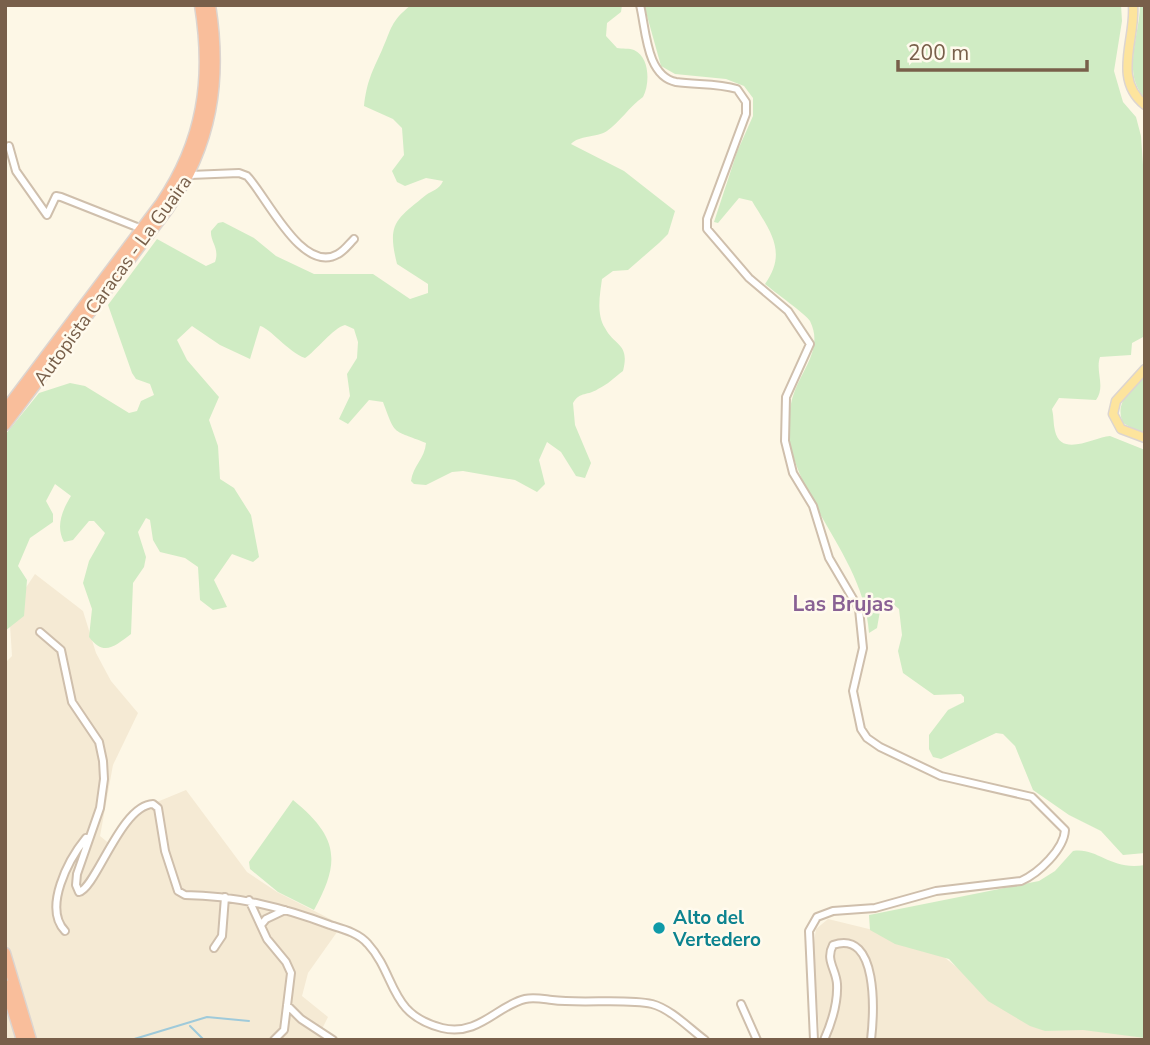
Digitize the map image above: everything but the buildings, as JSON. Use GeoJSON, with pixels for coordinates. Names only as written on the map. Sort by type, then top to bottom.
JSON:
{"type":"FeatureCollection","features":[{"type":"Feature","properties":{"kind":"highway","name":"Autopista Caracas - La Guaira"},"geometry":{"type":"LineString","coordinates":[[5,410],[142,229],[182,171],[198,127],[207,63],[201,5]]}},
{"type":"Feature","properties":{"kind":"highway","name":"Autopista Caracas - La Guaira"},"geometry":{"type":"LineString","coordinates":[[5,425],[169,209],[190,175],[202,147],[215,95],[216,43],[210,5]]}},
{"type":"Feature","properties":{"kind":"highway"},"geometry":{"type":"LineString","coordinates":[[5,953],[31,1040]]}},
{"type":"Feature","properties":{"kind":"highway"},"geometry":{"type":"LineString","coordinates":[[5,985],[22,1040]]}},
{"type":"Feature","properties":{"kind":"main road"},"geometry":{"type":"LineString","coordinates":[[1133,5],[1127,47],[1130,84],[1134,95],[1145,105]]}},
{"type":"Feature","properties":{"kind":"main road"},"geometry":{"type":"LineString","coordinates":[[1145,369],[1116,401],[1113,414],[1121,429],[1145,438]]}},
{"type":"Feature","properties":{"kind":"street"},"geometry":{"type":"LineString","coordinates":[[640,5],[653,63],[660,74],[677,82],[731,87],[744,97],[746,114],[707,219],[707,229],[748,278],[791,316],[810,344],[786,397],[787,456],[793,473],[813,506],[829,558],[859,609],[863,648],[853,691],[861,729],[871,742],[932,772],[1032,797],[1062,823],[1065,836],[1029,877],[1021,881],[936,891],[875,908],[834,911],[817,917],[809,931],[814,1040]]}},
{"type":"Feature","properties":{"kind":"street"},"geometry":{"type":"LineString","coordinates":[[9,146],[16,171],[47,215],[55,196],[142,229]]}},
{"type":"Feature","properties":{"kind":"street"},"geometry":{"type":"LineString","coordinates":[[190,175],[239,173],[247,176],[287,233],[314,255],[326,258],[337,255],[354,239]]}},
{"type":"Feature","properties":{"kind":"street"},"geometry":{"type":"LineString","coordinates":[[40,632],[60,648],[72,702],[101,747],[104,779],[98,816],[77,874],[76,885],[79,892],[86,889],[97,867],[128,822],[148,804],[158,808],[165,851],[178,891],[186,895],[249,900],[350,932],[365,941],[406,1009],[423,1021],[440,1027],[466,1028],[491,1019],[524,999],[536,998],[584,1004],[653,1004],[705,1040]]}},
{"type":"Feature","properties":{"kind":"street"},"geometry":{"type":"LineString","coordinates":[[65,931],[56,920],[58,895],[78,850],[89,835]]}},
{"type":"Feature","properties":{"kind":"street"},"geometry":{"type":"LineString","coordinates":[[214,948],[222,936],[225,897]]}},
{"type":"Feature","properties":{"kind":"street"},"geometry":{"type":"LineString","coordinates":[[249,900],[267,939],[289,967],[284,1030],[274,1040]]}},
{"type":"Feature","properties":{"kind":"street"},"geometry":{"type":"LineString","coordinates":[[261,925],[272,915],[287,910]]}},
{"type":"Feature","properties":{"kind":"street"},"geometry":{"type":"LineString","coordinates":[[824,1040],[836,997],[837,980],[829,955],[832,945],[841,943],[858,947],[866,957],[873,1009],[871,1040]]}},
{"type":"Feature","properties":{"kind":"street"},"geometry":{"type":"LineString","coordinates":[[741,1004],[757,1040]]}},
{"type":"Feature","properties":{"kind":"street"},"geometry":{"type":"LineString","coordinates":[[287,1005],[301,1019],[333,1040]]}},
{"type":"Feature","properties":{"kind":"shaded area"},"geometry":{"type":"Polygon","coordinates":[[[35,574],[83,611],[96,653],[111,681],[138,713],[113,765],[100,836],[111,845],[140,809],[186,790],[247,872],[277,892],[342,925],[308,973],[302,996],[328,1017],[322,1029],[340,1040],[5,1040],[5,663],[12,656],[10,625],[17,601],[35,574]]]}},
{"type":"Feature","properties":{"kind":"shaded area"},"geometry":{"type":"Polygon","coordinates":[[[828,919],[910,939],[944,957],[983,988],[1091,1025],[1145,1037],[1145,1040],[820,1040],[813,949],[816,929],[828,919]]]}},
{"type":"Feature","properties":{"kind":"green space"},"geometry":{"type":"Polygon","coordinates":[[[411,5],[622,5],[621,12],[607,23],[606,36],[617,48],[632,49],[639,53],[646,65],[647,85],[643,97],[607,131],[578,139],[571,144],[624,171],[675,211],[668,234],[659,243],[628,270],[613,271],[602,279],[600,317],[609,334],[623,350],[625,362],[623,371],[611,381],[581,395],[573,403],[575,425],[591,463],[585,478],[576,476],[561,452],[547,442],[539,460],[545,484],[537,492],[515,480],[463,471],[452,472],[426,485],[414,484],[411,481],[412,476],[426,443],[393,427],[383,402],[369,400],[348,424],[339,419],[350,396],[347,374],[357,358],[358,342],[354,329],[345,325],[341,327],[305,358],[260,326],[250,359],[220,345],[192,326],[177,340],[187,360],[219,397],[209,420],[218,446],[220,479],[234,488],[251,515],[259,557],[253,562],[232,554],[214,580],[227,607],[213,610],[200,600],[198,567],[185,558],[160,552],[153,540],[150,520],[146,518],[138,532],[146,557],[144,567],[133,583],[131,634],[110,648],[100,647],[89,637],[92,609],[83,583],[89,561],[105,533],[94,521],[89,521],[73,540],[64,542],[60,524],[71,496],[55,484],[46,501],[53,514],[53,522],[30,538],[18,566],[27,580],[24,616],[5,631],[5,435],[39,393],[70,383],[85,386],[129,413],[137,411],[141,401],[154,395],[150,384],[136,379],[132,373],[108,305],[157,239],[206,266],[215,262],[216,257],[211,231],[218,223],[223,222],[254,238],[276,256],[314,274],[373,274],[410,299],[428,293],[428,284],[397,264],[394,231],[401,217],[443,181],[426,178],[405,186],[397,182],[392,171],[404,155],[402,128],[393,119],[364,106],[370,77],[390,31],[399,16],[411,5]]]}},
{"type":"Feature","properties":{"kind":"green space"},"geometry":{"type":"Polygon","coordinates":[[[644,5],[1121,5],[1122,21],[1114,71],[1123,102],[1136,117],[1141,136],[1145,194],[1145,336],[1132,343],[1131,355],[1100,357],[1100,389],[1096,400],[1059,398],[1052,409],[1055,431],[1058,439],[1064,443],[1079,444],[1110,436],[1145,450],[1145,853],[1123,855],[1101,831],[1069,815],[1033,790],[1015,746],[1003,734],[996,733],[941,759],[933,757],[929,749],[929,735],[948,710],[964,702],[964,697],[961,694],[934,695],[903,673],[898,651],[902,635],[899,609],[888,600],[880,611],[877,628],[869,633],[857,584],[809,494],[791,448],[791,404],[813,348],[810,321],[765,284],[772,272],[776,252],[770,232],[752,201],[739,198],[718,223],[714,222],[737,152],[753,116],[753,98],[744,86],[726,79],[675,74],[661,66],[644,5]]]}},
{"type":"Feature","properties":{"kind":"green space"},"geometry":{"type":"Polygon","coordinates":[[[1140,5],[1145,5],[1145,98],[1138,88],[1133,66],[1140,5]]]}},
{"type":"Feature","properties":{"kind":"green space"},"geometry":{"type":"Polygon","coordinates":[[[1145,375],[1145,435],[1123,423],[1121,409],[1125,397],[1145,375]]]}},
{"type":"Feature","properties":{"kind":"green space"},"geometry":{"type":"Polygon","coordinates":[[[293,800],[319,825],[330,850],[329,877],[314,910],[278,892],[250,869],[249,862],[293,800]]]}},
{"type":"Feature","properties":{"kind":"green space"},"geometry":{"type":"Polygon","coordinates":[[[1073,851],[1090,852],[1122,865],[1145,865],[1145,1038],[1083,1030],[1045,1031],[1030,1026],[988,1001],[949,959],[895,944],[870,930],[869,915],[1039,881],[1055,871],[1073,851]]]}},
{"type":"Feature","properties":{"kind":"waterway"},"geometry":{"type":"LineString","coordinates":[[131,1040],[207,1017],[249,1021]]}},
{"type":"Feature","properties":{"kind":"waterway"},"geometry":{"type":"LineString","coordinates":[[190,1026],[204,1040]]}},
{"type":"Feature","properties":{"kind":"place","name":"Alto del Vertedero"},"geometry":{"type":"Point","coordinates":[659,928]}},
{"type":"Feature","properties":{"kind":"district","name":"Las Brujas"},"geometry":{"type":"Point","coordinates":[843,604]}}]}
